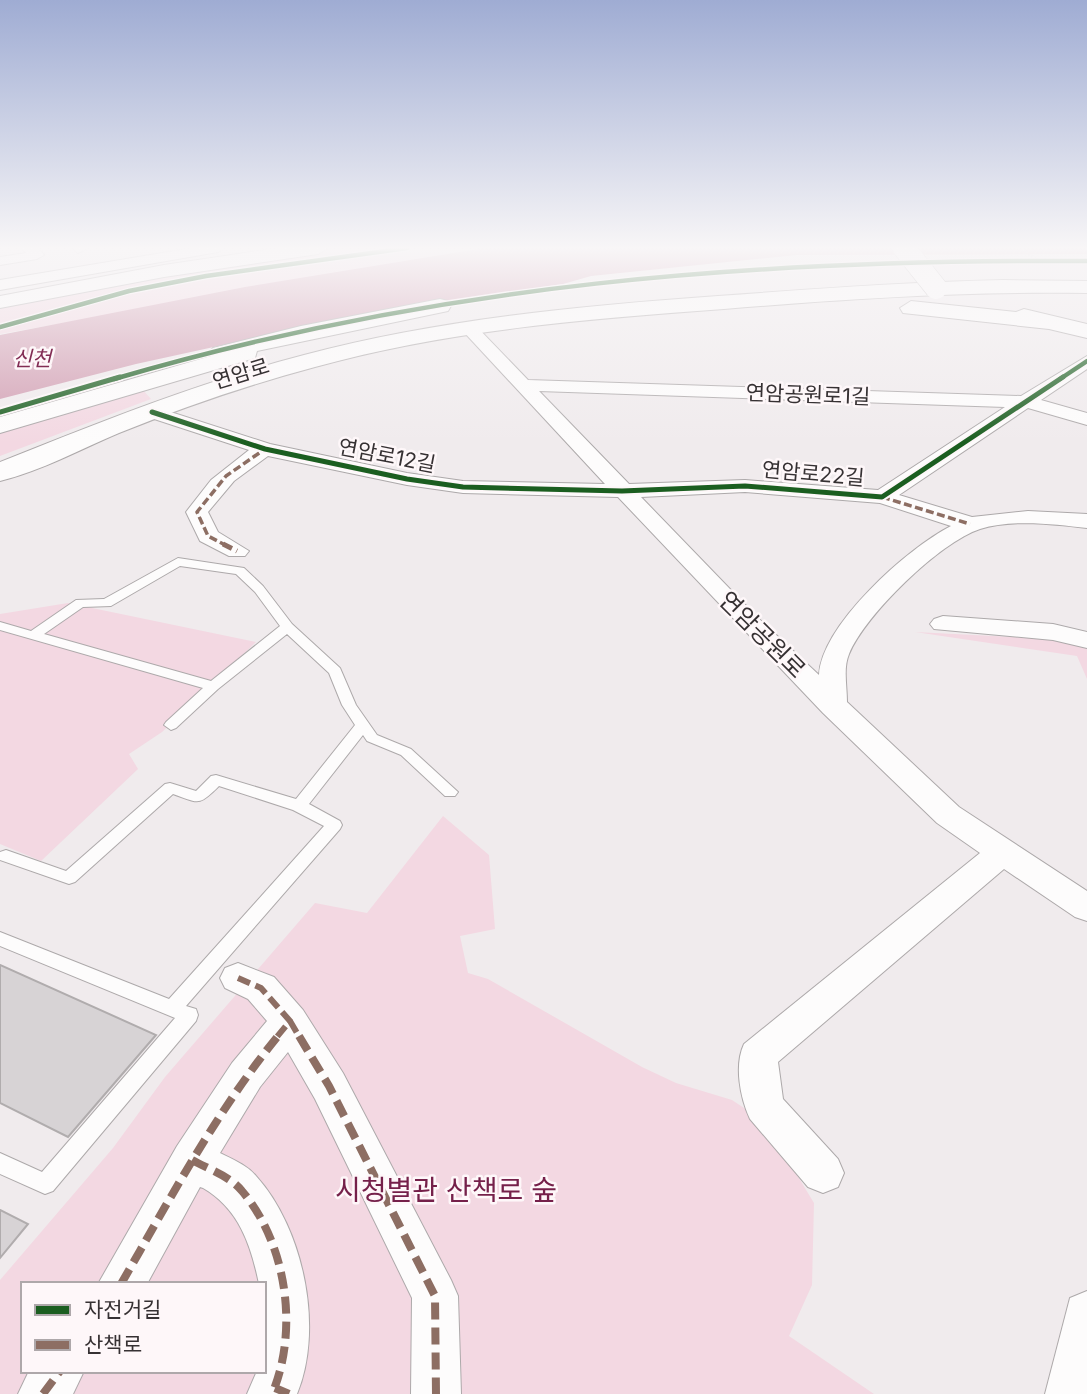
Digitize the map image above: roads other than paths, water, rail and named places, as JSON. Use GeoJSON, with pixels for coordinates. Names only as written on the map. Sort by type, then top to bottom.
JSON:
{"type":"FeatureCollection","features":[{"type":"Feature","properties":{"kind":"main road"},"geometry":{"type":"LineString","coordinates":[[0,417],[301,333],[410,313]]}},
{"type":"Feature","properties":{"kind":"main road"},"geometry":{"type":"LineString","coordinates":[[0,425],[288,342],[436,313]]}},
{"type":"Feature","properties":{"kind":"main road","name":"연암로"},"geometry":{"type":"LineString","coordinates":[[0,466],[204,385],[319,350],[433,325],[517,313]]}},
{"type":"Feature","properties":{"kind":"main road","name":"연암로"},"geometry":{"type":"LineString","coordinates":[[0,472],[251,376],[404,338],[467,327],[614,313]]}},
{"type":"Feature","properties":{"kind":"main road"},"geometry":{"type":"LineString","coordinates":[[959,313],[1048,322]]}},
{"type":"Feature","properties":{"kind":"main road"},"geometry":{"type":"LineString","coordinates":[[1010,313],[1087,331]]}},
{"type":"Feature","properties":{"kind":"street","name":"연암공원로"},"geometry":{"type":"LineString","coordinates":[[467,327],[526,386],[622,491],[833,707],[948,815],[1087,908]]}},
{"type":"Feature","properties":{"kind":"street","name":"연암로22길"},"geometry":{"type":"LineString","coordinates":[[622,491],[745,486],[882,497],[1087,361]]}},
{"type":"Feature","properties":{"kind":"street","name":"연암공원로1길"},"geometry":{"type":"LineString","coordinates":[[526,386],[1027,402],[1087,419]]}},
{"type":"Feature","properties":{"kind":"street","name":"연암로12길"},"geometry":{"type":"LineString","coordinates":[[152,412],[265,449],[407,479],[463,487],[622,491]]}},
{"type":"Feature","properties":{"kind":"street"},"geometry":{"type":"LineString","coordinates":[[237,551],[208,536],[197,513],[209,491],[232,470],[265,449]]}},
{"type":"Feature","properties":{"kind":"street"},"geometry":{"type":"LineString","coordinates":[[882,497],[970,524],[1060,517],[1087,521]]}},
{"type":"Feature","properties":{"kind":"street"},"geometry":{"type":"LineString","coordinates":[[833,707],[835,654],[874,599],[925,555],[970,524]]}},
{"type":"Feature","properties":{"kind":"street"},"geometry":{"type":"LineString","coordinates":[[943,624],[1053,632],[1087,640]]}},
{"type":"Feature","properties":{"kind":"street"},"geometry":{"type":"LineString","coordinates":[[823,1173],[764,1106],[758,1056],[1003,852]]}},
{"type":"Feature","properties":{"kind":"street"},"geometry":{"type":"LineString","coordinates":[[249,983],[290,1021],[329,1086],[435,1296],[436,1394]]}},
{"type":"Feature","properties":{"kind":"street"},"geometry":{"type":"LineString","coordinates":[[122,1282],[192,1160],[246,1075],[290,1021]]}},
{"type":"Feature","properties":{"kind":"street"},"geometry":{"type":"LineString","coordinates":[[192,1160],[242,1190],[270,1238],[286,1304],[286,1347],[279,1392]]}},
{"type":"Feature","properties":{"kind":"street"},"geometry":{"type":"LineString","coordinates":[[1077,1381],[1087,1315]]}},
{"type":"Feature","properties":{"kind":"street"},"geometry":{"type":"LineString","coordinates":[[43,1394],[59,1373]]}},
{"type":"Feature","properties":{"kind":"lane"},"geometry":{"type":"LineString","coordinates":[[34,635],[80,603],[107,603],[178,562],[240,570],[259,589],[287,627],[335,671],[349,705],[372,738],[406,751],[450,792]]}},
{"type":"Feature","properties":{"kind":"lane"},"geometry":{"type":"LineString","coordinates":[[0,626],[213,686]]}},
{"type":"Feature","properties":{"kind":"lane"},"geometry":{"type":"LineString","coordinates":[[171,725],[213,686],[287,627]]}},
{"type":"Feature","properties":{"kind":"lane"},"geometry":{"type":"LineString","coordinates":[[299,806],[363,725]]}},
{"type":"Feature","properties":{"kind":"lane"},"geometry":{"type":"LineString","coordinates":[[2,857],[69,878],[170,788],[199,797],[216,780],[299,806],[334,825],[173,1009]]}},
{"type":"Feature","properties":{"kind":"lane"},"geometry":{"type":"LineString","coordinates":[[0,939],[190,1015],[45,1184],[0,1163]]}},
{"type":"Feature","properties":{"kind":"water","name":"신천"},"geometry":{"type":"Polygon","coordinates":[[[112,313],[368,313],[136,364],[0,399],[0,335],[112,313]]]}},
{"type":"Feature","properties":{"kind":"park label","name":"시청별관 산책로 숲"},"geometry":{"type":"Point","coordinates":[446,1190]}}]}
